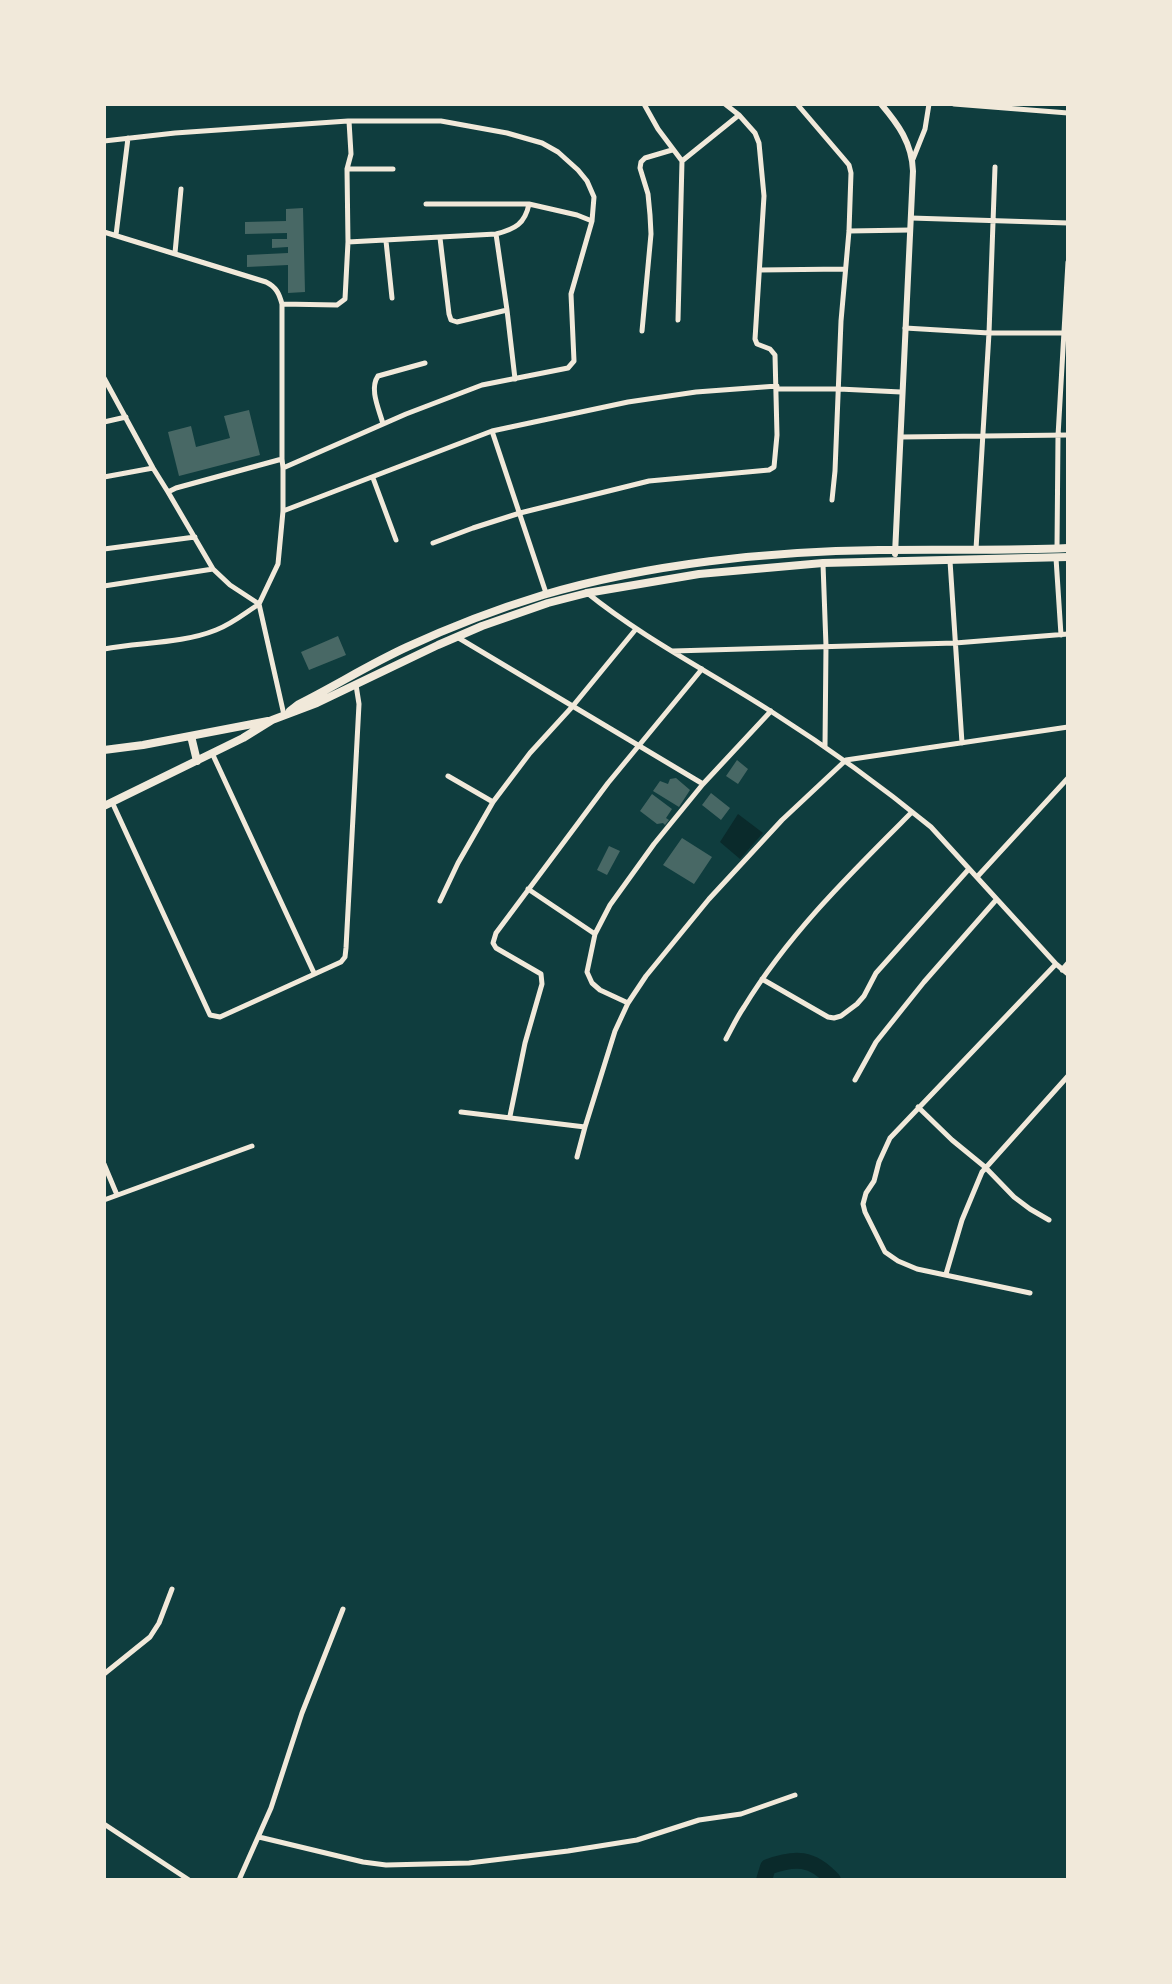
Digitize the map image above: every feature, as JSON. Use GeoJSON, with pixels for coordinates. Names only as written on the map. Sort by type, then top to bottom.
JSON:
{"type":"FeatureCollection","features":[{"type":"Feature","properties":{"kind":"main road"},"geometry":{"type":"LineString","coordinates":[[287,713],[298,711],[355,684],[491,613],[546,594],[823,563],[1056,553],[1068,548]]}},
{"type":"Feature","properties":{"kind":"main road"},"geometry":{"type":"LineString","coordinates":[[108,804],[243,738],[299,704],[405,648],[457,636],[642,571],[814,552],[976,549],[1056,553],[1068,557]]}},
{"type":"Feature","properties":{"kind":"main road"},"geometry":{"type":"LineString","coordinates":[[721,561],[722,572]]}},
{"type":"Feature","properties":{"kind":"main road"},"geometry":{"type":"LineString","coordinates":[[104,750],[272,720]]}},
{"type":"Feature","properties":{"kind":"main road"},"geometry":{"type":"LineString","coordinates":[[191,736],[197,761]]}},
{"type":"Feature","properties":{"kind":"street"},"geometry":{"type":"LineString","coordinates":[[644,104],[682,161],[678,320]]}},
{"type":"Feature","properties":{"kind":"street"},"geometry":{"type":"LineString","coordinates":[[433,543],[520,513],[649,481],[769,470],[774,467],[777,435],[774,351],[757,344],[755,339],[764,196],[759,143],[755,133],[725,104]]}},
{"type":"Feature","properties":{"kind":"street"},"geometry":{"type":"LineString","coordinates":[[797,104],[849,165],[851,173],[832,500]]}},
{"type":"Feature","properties":{"kind":"street"},"geometry":{"type":"LineString","coordinates":[[881,104],[902,129],[913,159]]}},
{"type":"Feature","properties":{"kind":"street"},"geometry":{"type":"LineString","coordinates":[[894,561],[913,159],[925,129],[929,104]]}},
{"type":"Feature","properties":{"kind":"street"},"geometry":{"type":"LineString","coordinates":[[954,104],[1068,113]]}},
{"type":"Feature","properties":{"kind":"street"},"geometry":{"type":"LineString","coordinates":[[682,161],[739,115]]}},
{"type":"Feature","properties":{"kind":"street"},"geometry":{"type":"LineString","coordinates":[[282,304],[337,305],[345,299],[347,169],[351,154],[348,121]]}},
{"type":"Feature","properties":{"kind":"street"},"geometry":{"type":"LineString","coordinates":[[104,141],[348,121],[441,121],[542,143],[558,152],[587,181],[594,197],[592,221],[571,294],[574,361],[568,368],[482,385],[283,468]]}},
{"type":"Feature","properties":{"kind":"street"},"geometry":{"type":"LineString","coordinates":[[116,235],[128,138]]}},
{"type":"Feature","properties":{"kind":"street"},"geometry":{"type":"LineString","coordinates":[[642,331],[651,224],[648,194],[640,168],[645,158],[672,150]]}},
{"type":"Feature","properties":{"kind":"street"},"geometry":{"type":"LineString","coordinates":[[976,549],[995,167]]}},
{"type":"Feature","properties":{"kind":"street"},"geometry":{"type":"LineString","coordinates":[[347,169],[393,169]]}},
{"type":"Feature","properties":{"kind":"street"},"geometry":{"type":"LineString","coordinates":[[175,253],[181,189]]}},
{"type":"Feature","properties":{"kind":"street"},"geometry":{"type":"LineString","coordinates":[[426,204],[529,204],[592,221]]}},
{"type":"Feature","properties":{"kind":"street"},"geometry":{"type":"LineString","coordinates":[[348,242],[496,234],[520,225],[527,215],[529,204]]}},
{"type":"Feature","properties":{"kind":"street"},"geometry":{"type":"LineString","coordinates":[[911,218],[1068,223]]}},
{"type":"Feature","properties":{"kind":"street"},"geometry":{"type":"LineString","coordinates":[[849,231],[910,230]]}},
{"type":"Feature","properties":{"kind":"street"},"geometry":{"type":"LineString","coordinates":[[104,232],[273,286],[282,304],[283,468],[278,564],[259,604],[215,631],[182,639],[104,649]]}},
{"type":"Feature","properties":{"kind":"street"},"geometry":{"type":"LineString","coordinates":[[496,234],[515,379]]}},
{"type":"Feature","properties":{"kind":"street"},"geometry":{"type":"LineString","coordinates":[[440,238],[451,320],[457,322],[507,310]]}},
{"type":"Feature","properties":{"kind":"street"},"geometry":{"type":"LineString","coordinates":[[386,241],[392,298]]}},
{"type":"Feature","properties":{"kind":"street"},"geometry":{"type":"LineString","coordinates":[[672,651],[955,643],[1064,635],[1056,553],[1058,436],[1068,262]]}},
{"type":"Feature","properties":{"kind":"street"},"geometry":{"type":"LineString","coordinates":[[760,270],[845,269]]}},
{"type":"Feature","properties":{"kind":"street"},"geometry":{"type":"LineString","coordinates":[[905,328],[1066,333]]}},
{"type":"Feature","properties":{"kind":"street"},"geometry":{"type":"LineString","coordinates":[[383,424],[373,386],[375,379],[425,363]]}},
{"type":"Feature","properties":{"kind":"street"},"geometry":{"type":"LineString","coordinates":[[104,378],[213,569],[230,585],[259,604],[287,713]]}},
{"type":"Feature","properties":{"kind":"street"},"geometry":{"type":"LineString","coordinates":[[283,511],[492,431],[655,398],[776,387],[901,392]]}},
{"type":"Feature","properties":{"kind":"street"},"geometry":{"type":"LineString","coordinates":[[104,422],[126,417]]}},
{"type":"Feature","properties":{"kind":"street"},"geometry":{"type":"LineString","coordinates":[[492,431],[546,594]]}},
{"type":"Feature","properties":{"kind":"street"},"geometry":{"type":"LineString","coordinates":[[901,437],[1068,435]]}},
{"type":"Feature","properties":{"kind":"street"},"geometry":{"type":"LineString","coordinates":[[168,492],[282,459]]}},
{"type":"Feature","properties":{"kind":"street"},"geometry":{"type":"LineString","coordinates":[[104,477],[153,468]]}},
{"type":"Feature","properties":{"kind":"street"},"geometry":{"type":"LineString","coordinates":[[373,478],[396,540]]}},
{"type":"Feature","properties":{"kind":"street"},"geometry":{"type":"LineString","coordinates":[[104,549],[195,537]]}},
{"type":"Feature","properties":{"kind":"street"},"geometry":{"type":"LineString","coordinates":[[950,559],[962,743]]}},
{"type":"Feature","properties":{"kind":"street"},"geometry":{"type":"LineString","coordinates":[[823,563],[825,747]]}},
{"type":"Feature","properties":{"kind":"street"},"geometry":{"type":"LineString","coordinates":[[104,586],[213,569]]}},
{"type":"Feature","properties":{"kind":"street"},"geometry":{"type":"LineString","coordinates":[[584,589],[636,629],[846,760],[931,827],[1065,972],[1068,963]]}},
{"type":"Feature","properties":{"kind":"street"},"geometry":{"type":"LineString","coordinates":[[440,901],[493,802],[530,753],[636,629]]}},
{"type":"Feature","properties":{"kind":"street"},"geometry":{"type":"LineString","coordinates":[[457,636],[703,784]]}},
{"type":"Feature","properties":{"kind":"street"},"geometry":{"type":"LineString","coordinates":[[510,1116],[525,1043],[542,984],[541,974],[496,948],[494,938],[639,744],[702,669]]}},
{"type":"Feature","properties":{"kind":"street"},"geometry":{"type":"LineString","coordinates":[[108,804],[210,1015],[220,1017],[341,962],[345,957],[359,704],[355,684]]}},
{"type":"Feature","properties":{"kind":"street"},"geometry":{"type":"LineString","coordinates":[[628,1003],[592,983],[587,972],[595,934],[610,905],[632,874],[703,784],[771,711]]}},
{"type":"Feature","properties":{"kind":"street"},"geometry":{"type":"LineString","coordinates":[[577,1157],[615,1031],[628,1003],[646,976],[709,899],[782,820],[846,760],[1068,727]]}},
{"type":"Feature","properties":{"kind":"street"},"geometry":{"type":"LineString","coordinates":[[212,753],[314,973]]}},
{"type":"Feature","properties":{"kind":"street"},"geometry":{"type":"LineString","coordinates":[[448,776],[493,802]]}},
{"type":"Feature","properties":{"kind":"street"},"geometry":{"type":"LineString","coordinates":[[977,877],[1068,778]]}},
{"type":"Feature","properties":{"kind":"street"},"geometry":{"type":"LineString","coordinates":[[726,1039],[762,979],[831,893],[912,812]]}},
{"type":"Feature","properties":{"kind":"street"},"geometry":{"type":"LineString","coordinates":[[762,979],[828,1017],[841,1016],[864,996],[876,973],[968,870]]}},
{"type":"Feature","properties":{"kind":"street"},"geometry":{"type":"LineString","coordinates":[[528,889],[595,934]]}},
{"type":"Feature","properties":{"kind":"street"},"geometry":{"type":"LineString","coordinates":[[855,1080],[876,1042],[996,900]]}},
{"type":"Feature","properties":{"kind":"street"},"geometry":{"type":"LineString","coordinates":[[1030,1293],[917,1269],[898,1261],[885,1252],[863,1204],[890,1138],[1056,964]]}},
{"type":"Feature","properties":{"kind":"street"},"geometry":{"type":"LineString","coordinates":[[946,1274],[962,1220],[985,1167],[1068,1076]]}},
{"type":"Feature","properties":{"kind":"street"},"geometry":{"type":"LineString","coordinates":[[918,1107],[1014,1197],[1049,1220]]}},
{"type":"Feature","properties":{"kind":"street"},"geometry":{"type":"LineString","coordinates":[[461,1112],[585,1127]]}},
{"type":"Feature","properties":{"kind":"street"},"geometry":{"type":"LineString","coordinates":[[104,1200],[252,1146]]}},
{"type":"Feature","properties":{"kind":"street"},"geometry":{"type":"LineString","coordinates":[[104,1164],[117,1195]]}},
{"type":"Feature","properties":{"kind":"street"},"geometry":{"type":"LineString","coordinates":[[104,1674],[150,1637],[172,1589]]}},
{"type":"Feature","properties":{"kind":"street"},"geometry":{"type":"LineString","coordinates":[[239,1880],[271,1808],[302,1713],[343,1609]]}},
{"type":"Feature","properties":{"kind":"street"},"geometry":{"type":"LineString","coordinates":[[259,1837],[386,1865],[469,1863],[637,1840],[699,1820],[741,1814],[795,1795]]}},
{"type":"Feature","properties":{"kind":"street"},"geometry":{"type":"LineString","coordinates":[[104,1824],[189,1880]]}},
{"type":"Feature","properties":{"kind":"water"},"geometry":{"type":"Polygon","coordinates":[[[738,814],[763,833],[740,859],[720,842],[738,814]]]}},
{"type":"Feature","properties":{"kind":"building"},"geometry":{"type":"Polygon","coordinates":[[[303,208],[305,292],[288,293],[288,265],[247,267],[247,255],[288,253],[288,247],[272,248],[272,239],[287,239],[287,233],[245,234],[245,222],[286,221],[286,209],[303,208]]]}},
{"type":"Feature","properties":{"kind":"building"},"geometry":{"type":"Polygon","coordinates":[[[249,410],[260,455],[179,476],[168,432],[191,426],[196,447],[230,438],[224,416],[249,410]]]}},
{"type":"Feature","properties":{"kind":"building"},"geometry":{"type":"Polygon","coordinates":[[[338,636],[346,655],[309,670],[301,652],[338,636]]]}},
{"type":"Feature","properties":{"kind":"building"},"geometry":{"type":"Polygon","coordinates":[[[737,760],[748,769],[738,784],[726,776],[737,760]]]}},
{"type":"Feature","properties":{"kind":"building"},"geometry":{"type":"Polygon","coordinates":[[[676,778],[690,790],[679,807],[653,791],[660,781],[668,784],[670,779],[676,778]]]}},
{"type":"Feature","properties":{"kind":"building"},"geometry":{"type":"Polygon","coordinates":[[[711,793],[730,808],[721,820],[702,805],[711,793]]]}},
{"type":"Feature","properties":{"kind":"building"},"geometry":{"type":"Polygon","coordinates":[[[652,794],[672,809],[665,825],[657,824],[640,811],[652,794]]]}},
{"type":"Feature","properties":{"kind":"building"},"geometry":{"type":"Polygon","coordinates":[[[682,838],[712,857],[694,884],[663,865],[682,838]]]}},
{"type":"Feature","properties":{"kind":"building"},"geometry":{"type":"Polygon","coordinates":[[[609,846],[620,851],[607,875],[597,870],[609,846]]]}},
{"type":"Feature","properties":{"kind":"waterway"},"geometry":{"type":"LineString","coordinates":[[764,1880],[768,1867],[795,1861],[810,1863],[833,1880]]}}]}
